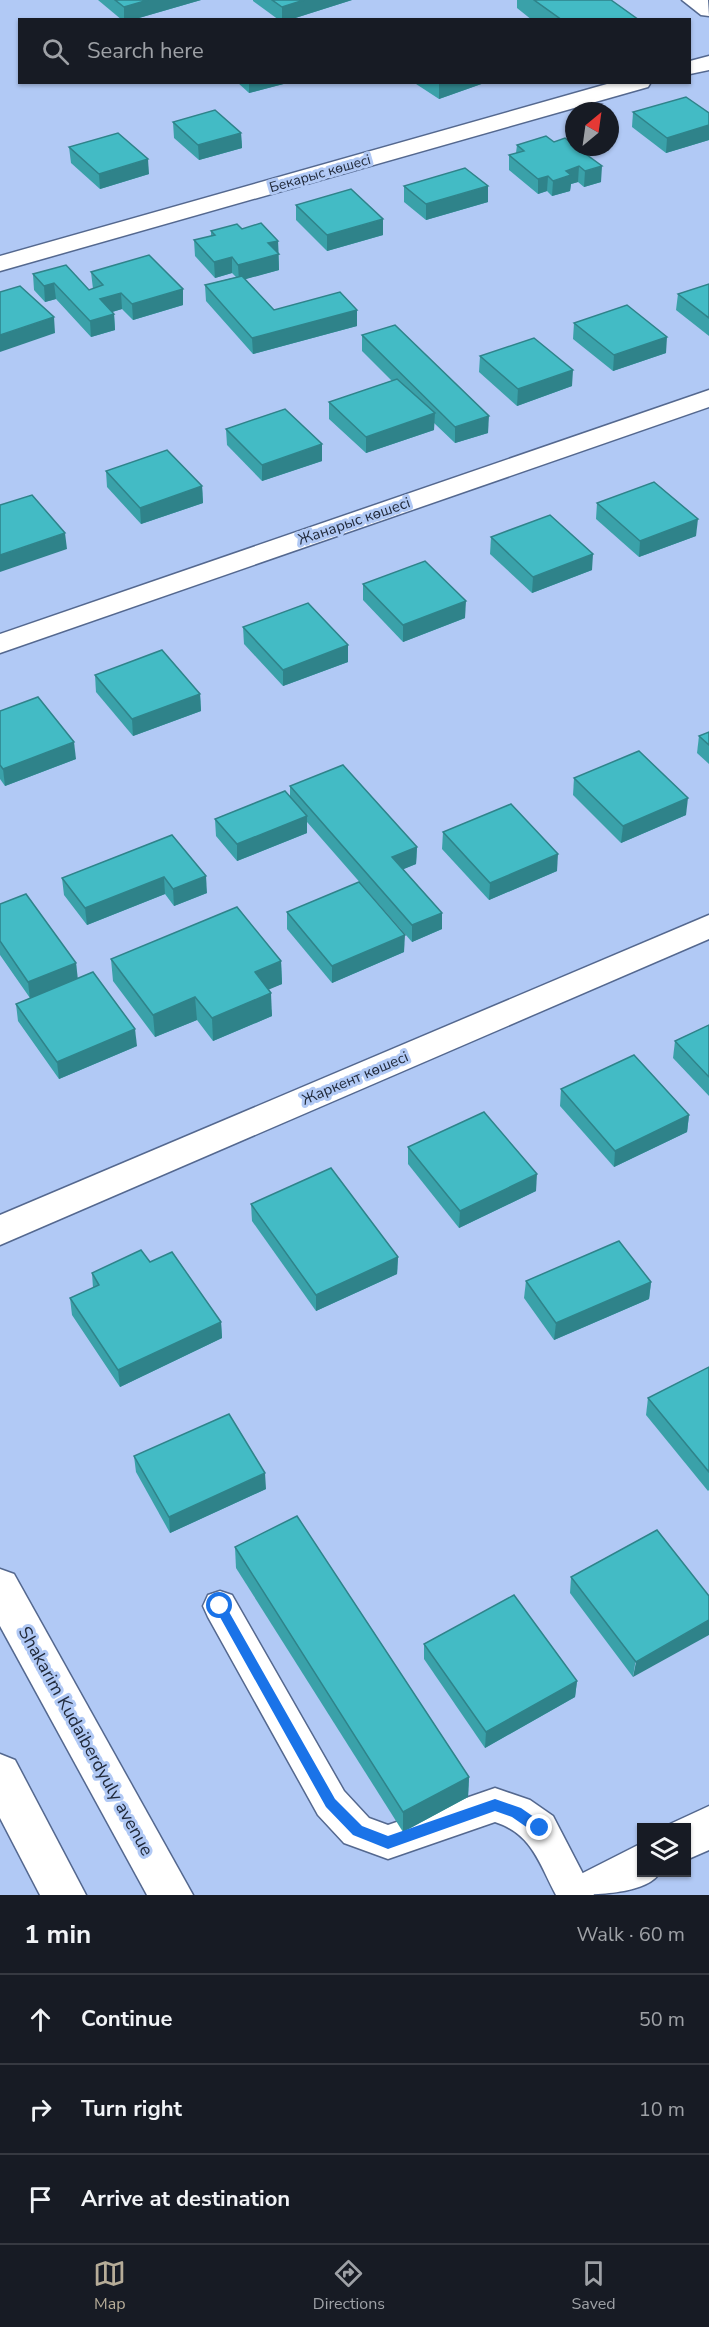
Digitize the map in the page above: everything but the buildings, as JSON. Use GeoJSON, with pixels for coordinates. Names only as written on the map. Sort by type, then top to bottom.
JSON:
{"type":"FeatureCollection","features":[{"type":"Feature","properties":{"kind":"street"},"geometry":{"type":"LineString","coordinates":[[693,0],[709,10]]}},
{"type":"Feature","properties":{"kind":"street"},"geometry":{"type":"LineString","coordinates":[[691,69],[709,63]]}},
{"type":"Feature","properties":{"kind":"street","name":"Бекарыс көшесі"},"geometry":{"type":"LineString","coordinates":[[0,264],[633,84]]}},
{"type":"Feature","properties":{"kind":"street","name":"Жанарыс көшесі"},"geometry":{"type":"LineString","coordinates":[[0,644],[709,398]]}},
{"type":"Feature","properties":{"kind":"street","name":"Жаркент көшесі"},"geometry":{"type":"LineString","coordinates":[[0,1231],[709,926]]}},
{"type":"Feature","properties":{"kind":"street","name":"Shakarim Kudaiberdyuly avenue"},"geometry":{"type":"LineString","coordinates":[[0,1587],[171,1895]]}},
{"type":"Feature","properties":{"kind":"street"},"geometry":{"type":"LineString","coordinates":[[0,1774],[64,1895]]}},
{"type":"Feature","properties":{"kind":"street"},"geometry":{"type":"LineString","coordinates":[[691,1837],[709,1827]]}},
{"type":"Feature","properties":{"kind":"street"},"geometry":{"type":"LineString","coordinates":[[585,1895],[637,1867]]}},
{"type":"Feature","properties":{"kind":"lane"},"geometry":{"type":"LineString","coordinates":[[220,1606],[331,1803],[357,1831],[388,1842],[495,1805],[517,1812],[540,1828],[576,1895]]}},
{"type":"Feature","properties":{"kind":"route"},"geometry":{"type":"LineString","coordinates":[[220,1606],[331,1803],[357,1831],[388,1842],[495,1805],[517,1812],[540,1828]]}}]}
